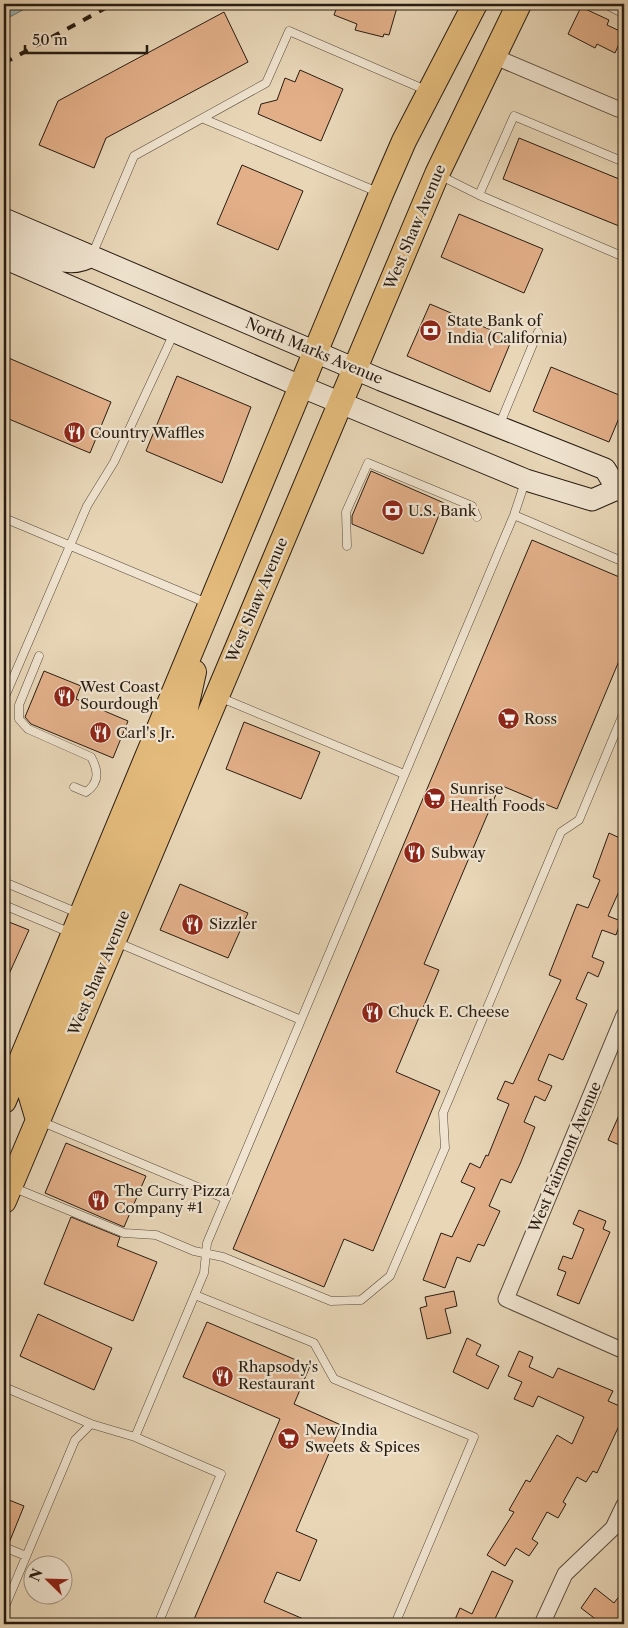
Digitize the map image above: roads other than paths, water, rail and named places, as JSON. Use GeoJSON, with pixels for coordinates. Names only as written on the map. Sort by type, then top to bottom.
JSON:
{"type":"FeatureCollection","features":[{"type":"Feature","properties":{"kind":"main road"},"geometry":{"type":"LineString","coordinates":[[4,1101],[381,194],[430,91],[475,4]]}},
{"type":"Feature","properties":{"kind":"main road","name":"West Shaw Avenue"},"geometry":{"type":"LineString","coordinates":[[7,1193],[437,174],[519,4]]}},
{"type":"Feature","properties":{"kind":"main road","name":"North Marks Avenue"},"geometry":{"type":"LineString","coordinates":[[4,219],[315,352],[498,428],[605,469],[622,484],[592,500],[526,480],[174,333],[4,258]]}},
{"type":"Feature","properties":{"kind":"main road"},"geometry":{"type":"LineString","coordinates":[[4,237],[62,262],[82,262],[91,256]]}},
{"type":"Feature","properties":{"kind":"main road"},"geometry":{"type":"LineString","coordinates":[[113,941],[103,929],[104,914],[184,717],[209,604]]}},
{"type":"Feature","properties":{"kind":"main road"},"geometry":{"type":"LineString","coordinates":[[38,1120],[30,1093],[90,946],[90,929],[78,924]]}},
{"type":"Feature","properties":{"kind":"street"},"geometry":{"type":"LineString","coordinates":[[493,56],[618,109],[624,107]]}},
{"type":"Feature","properties":{"kind":"street","name":"West Fairmont Avenue"},"geometry":{"type":"LineString","coordinates":[[624,1016],[506,1299],[624,1351]]}},
{"type":"Feature","properties":{"kind":"street"},"geometry":{"type":"LineString","coordinates":[[542,1624],[565,1574],[618,1533],[624,1505]]}},
{"type":"Feature","properties":{"kind":"lane"},"geometry":{"type":"LineString","coordinates":[[605,4],[624,14]]}},
{"type":"Feature","properties":{"kind":"lane"},"geometry":{"type":"LineString","coordinates":[[91,256],[134,156],[266,83],[289,31],[430,91]]}},
{"type":"Feature","properties":{"kind":"lane"},"geometry":{"type":"LineString","coordinates":[[479,195],[514,116],[624,162]]}},
{"type":"Feature","properties":{"kind":"lane"},"geometry":{"type":"LineString","coordinates":[[204,119],[381,194]]}},
{"type":"Feature","properties":{"kind":"lane"},"geometry":{"type":"LineString","coordinates":[[437,174],[479,195],[624,257]]}},
{"type":"Feature","properties":{"kind":"lane"},"geometry":{"type":"LineString","coordinates":[[498,428],[538,332]]}},
{"type":"Feature","properties":{"kind":"lane"},"geometry":{"type":"LineString","coordinates":[[4,699],[87,506],[114,462],[174,333]]}},
{"type":"Feature","properties":{"kind":"lane"},"geometry":{"type":"LineString","coordinates":[[347,546],[346,512],[368,463],[472,506],[477,517]]}},
{"type":"Feature","properties":{"kind":"lane"},"geometry":{"type":"LineString","coordinates":[[134,1437],[196,1295],[204,1273],[207,1243],[514,516],[526,480]]}},
{"type":"Feature","properties":{"kind":"lane"},"geometry":{"type":"LineString","coordinates":[[514,516],[624,562]]}},
{"type":"Feature","properties":{"kind":"lane"},"geometry":{"type":"LineString","coordinates":[[4,518],[209,604]]}},
{"type":"Feature","properties":{"kind":"lane"},"geometry":{"type":"LineString","coordinates":[[39,656],[19,706],[20,719],[28,729],[91,757],[97,774],[96,782],[86,792],[74,787]]}},
{"type":"Feature","properties":{"kind":"lane"},"geometry":{"type":"LineString","coordinates":[[217,696],[404,774]]}},
{"type":"Feature","properties":{"kind":"lane"},"geometry":{"type":"LineString","coordinates":[[7,1193],[124,1233],[156,1235],[194,1251],[223,1257],[331,1301],[361,1300],[390,1276],[445,1148],[443,1113],[561,832],[579,820],[624,712]]}},
{"type":"Feature","properties":{"kind":"lane"},"geometry":{"type":"LineString","coordinates":[[4,882],[78,924]]}},
{"type":"Feature","properties":{"kind":"lane"},"geometry":{"type":"LineString","coordinates":[[4,905],[78,924]]}},
{"type":"Feature","properties":{"kind":"lane"},"geometry":{"type":"LineString","coordinates":[[113,941],[301,1020]]}},
{"type":"Feature","properties":{"kind":"lane"},"geometry":{"type":"LineString","coordinates":[[38,1120],[226,1199]]}},
{"type":"Feature","properties":{"kind":"lane"},"geometry":{"type":"LineString","coordinates":[[196,1295],[314,1343],[334,1379],[474,1437],[396,1624]]}},
{"type":"Feature","properties":{"kind":"lane"},"geometry":{"type":"LineString","coordinates":[[4,1386],[91,1424],[134,1437],[221,1474],[158,1624]]}},
{"type":"Feature","properties":{"kind":"lane"},"geometry":{"type":"LineString","coordinates":[[4,1547],[26,1556],[75,1440],[91,1424]]}},
{"type":"Feature","properties":{"kind":"lane"},"geometry":{"type":"LineString","coordinates":[[4,1609],[22,1566]]}},
{"type":"Feature","properties":{"kind":"water"},"geometry":{"type":"Polygon","coordinates":[[[4,4],[34,4],[4,20],[4,4]]]}},
{"type":"Feature","properties":{"kind":"railway"},"geometry":{"type":"LineString","coordinates":[[4,63],[113,4]]}},
{"type":"Feature","properties":{"kind":"place","name":"State Bank of India (California)"},"geometry":{"type":"Point","coordinates":[431,330]}},
{"type":"Feature","properties":{"kind":"place","name":"Country Waffles"},"geometry":{"type":"Point","coordinates":[74,433]}},
{"type":"Feature","properties":{"kind":"place","name":"U.S. Bank"},"geometry":{"type":"Point","coordinates":[392,511]}},
{"type":"Feature","properties":{"kind":"place","name":"West Coast Sourdough"},"geometry":{"type":"Point","coordinates":[64,696]}},
{"type":"Feature","properties":{"kind":"place","name":"Ross"},"geometry":{"type":"Point","coordinates":[508,719]}},
{"type":"Feature","properties":{"kind":"place","name":"Carl's Jr."},"geometry":{"type":"Point","coordinates":[100,733]}},
{"type":"Feature","properties":{"kind":"place","name":"Sunrise Health Foods"},"geometry":{"type":"Point","coordinates":[434,798]}},
{"type":"Feature","properties":{"kind":"place","name":"Subway"},"geometry":{"type":"Point","coordinates":[415,853]}},
{"type":"Feature","properties":{"kind":"place","name":"Sizzler"},"geometry":{"type":"Point","coordinates":[193,924]}},
{"type":"Feature","properties":{"kind":"place","name":"Chuck E. Cheese"},"geometry":{"type":"Point","coordinates":[372,1012]}},
{"type":"Feature","properties":{"kind":"place","name":"The Curry Pizza Company #1"},"geometry":{"type":"Point","coordinates":[98,1200]}},
{"type":"Feature","properties":{"kind":"place","name":"Rhapsody's Restaurant"},"geometry":{"type":"Point","coordinates":[222,1376]}},
{"type":"Feature","properties":{"kind":"place","name":"New India Sweets & Spices"},"geometry":{"type":"Point","coordinates":[289,1439]}}]}
